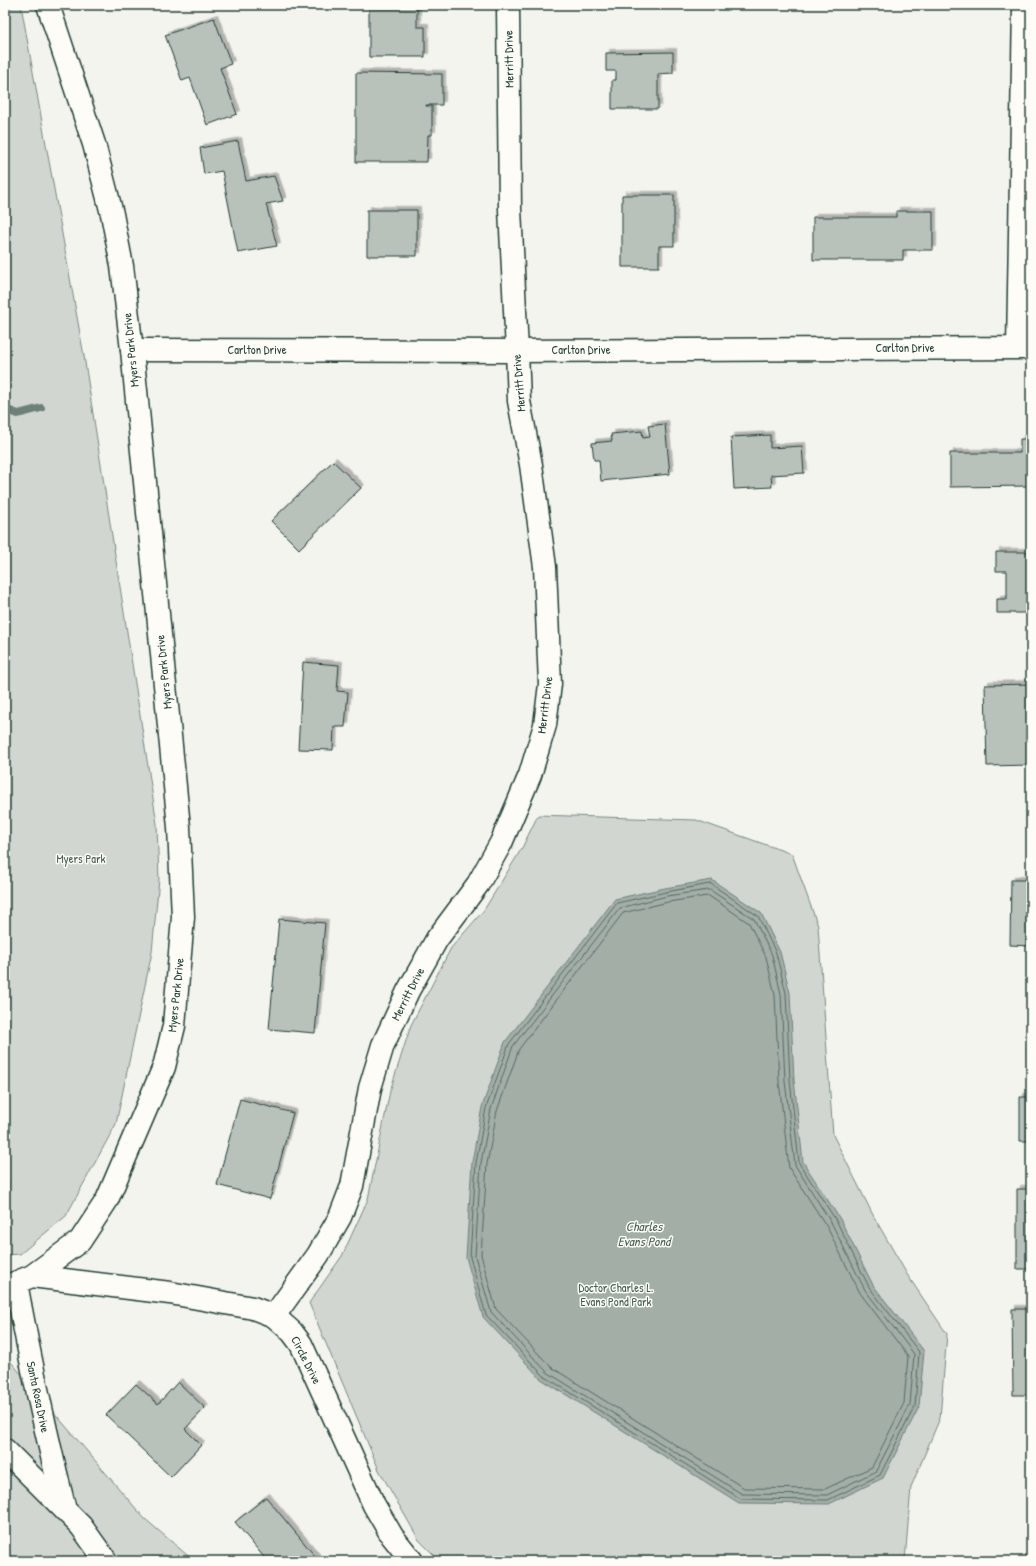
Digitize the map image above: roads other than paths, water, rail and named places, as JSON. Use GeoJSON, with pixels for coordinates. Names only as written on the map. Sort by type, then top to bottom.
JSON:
{"type":"FeatureCollection","features":[{"type":"Feature","properties":{"kind":"street","name":"Myers Park Drive"},"geometry":{"type":"LineString","coordinates":[[18,1282],[80,1241],[107,1200],[164,1067],[174,1026],[183,917],[179,827],[132,350],[122,266],[112,214],[94,144],[48,5]]}},
{"type":"Feature","properties":{"kind":"street","name":"Merritt Drive"},"geometry":{"type":"LineString","coordinates":[[274,1316],[318,1255],[340,1217],[352,1186],[370,1088],[383,1045],[408,991],[437,939],[478,884],[501,843],[530,775],[545,725],[550,684],[545,567],[531,465],[519,401],[516,350],[510,209],[508,5]]}},
{"type":"Feature","properties":{"kind":"street"},"geometry":{"type":"LineString","coordinates":[[1024,5],[1024,348]]}},
{"type":"Feature","properties":{"kind":"street","name":"Carlton Drive"},"geometry":{"type":"LineString","coordinates":[[132,350],[1024,348]]}},
{"type":"Feature","properties":{"kind":"street","name":"Circle Drive"},"geometry":{"type":"LineString","coordinates":[[18,1282],[170,1293],[253,1308],[274,1316],[292,1332],[301,1344],[374,1506],[392,1536],[412,1561]]}},
{"type":"Feature","properties":{"kind":"street","name":"Santa Rosa Drive"},"geometry":{"type":"LineString","coordinates":[[18,1282],[38,1395],[65,1510]]}},
{"type":"Feature","properties":{"kind":"street"},"geometry":{"type":"LineString","coordinates":[[5,1450],[81,1526],[106,1561]]}},
{"type":"Feature","properties":{"kind":"water","name":"Charles Evans Pond"},"geometry":{"type":"Polygon","coordinates":[[[712,880],[761,913],[780,952],[790,993],[794,1080],[803,1162],[840,1219],[873,1285],[924,1351],[919,1407],[883,1478],[829,1504],[739,1503],[541,1379],[483,1317],[466,1257],[472,1162],[482,1107],[505,1042],[615,899],[712,880]]]}},
{"type":"Feature","properties":{"kind":"waterway"},"geometry":{"type":"LineString","coordinates":[[5,409],[18,414],[41,408]]}},
{"type":"Feature","properties":{"kind":"park label","name":"Myers Park"},"geometry":{"type":"Point","coordinates":[81,859]}},
{"type":"Feature","properties":{"kind":"park label","name":"Doctor Charles L. Evans Pond Park"},"geometry":{"type":"Point","coordinates":[616,1295]}}]}
